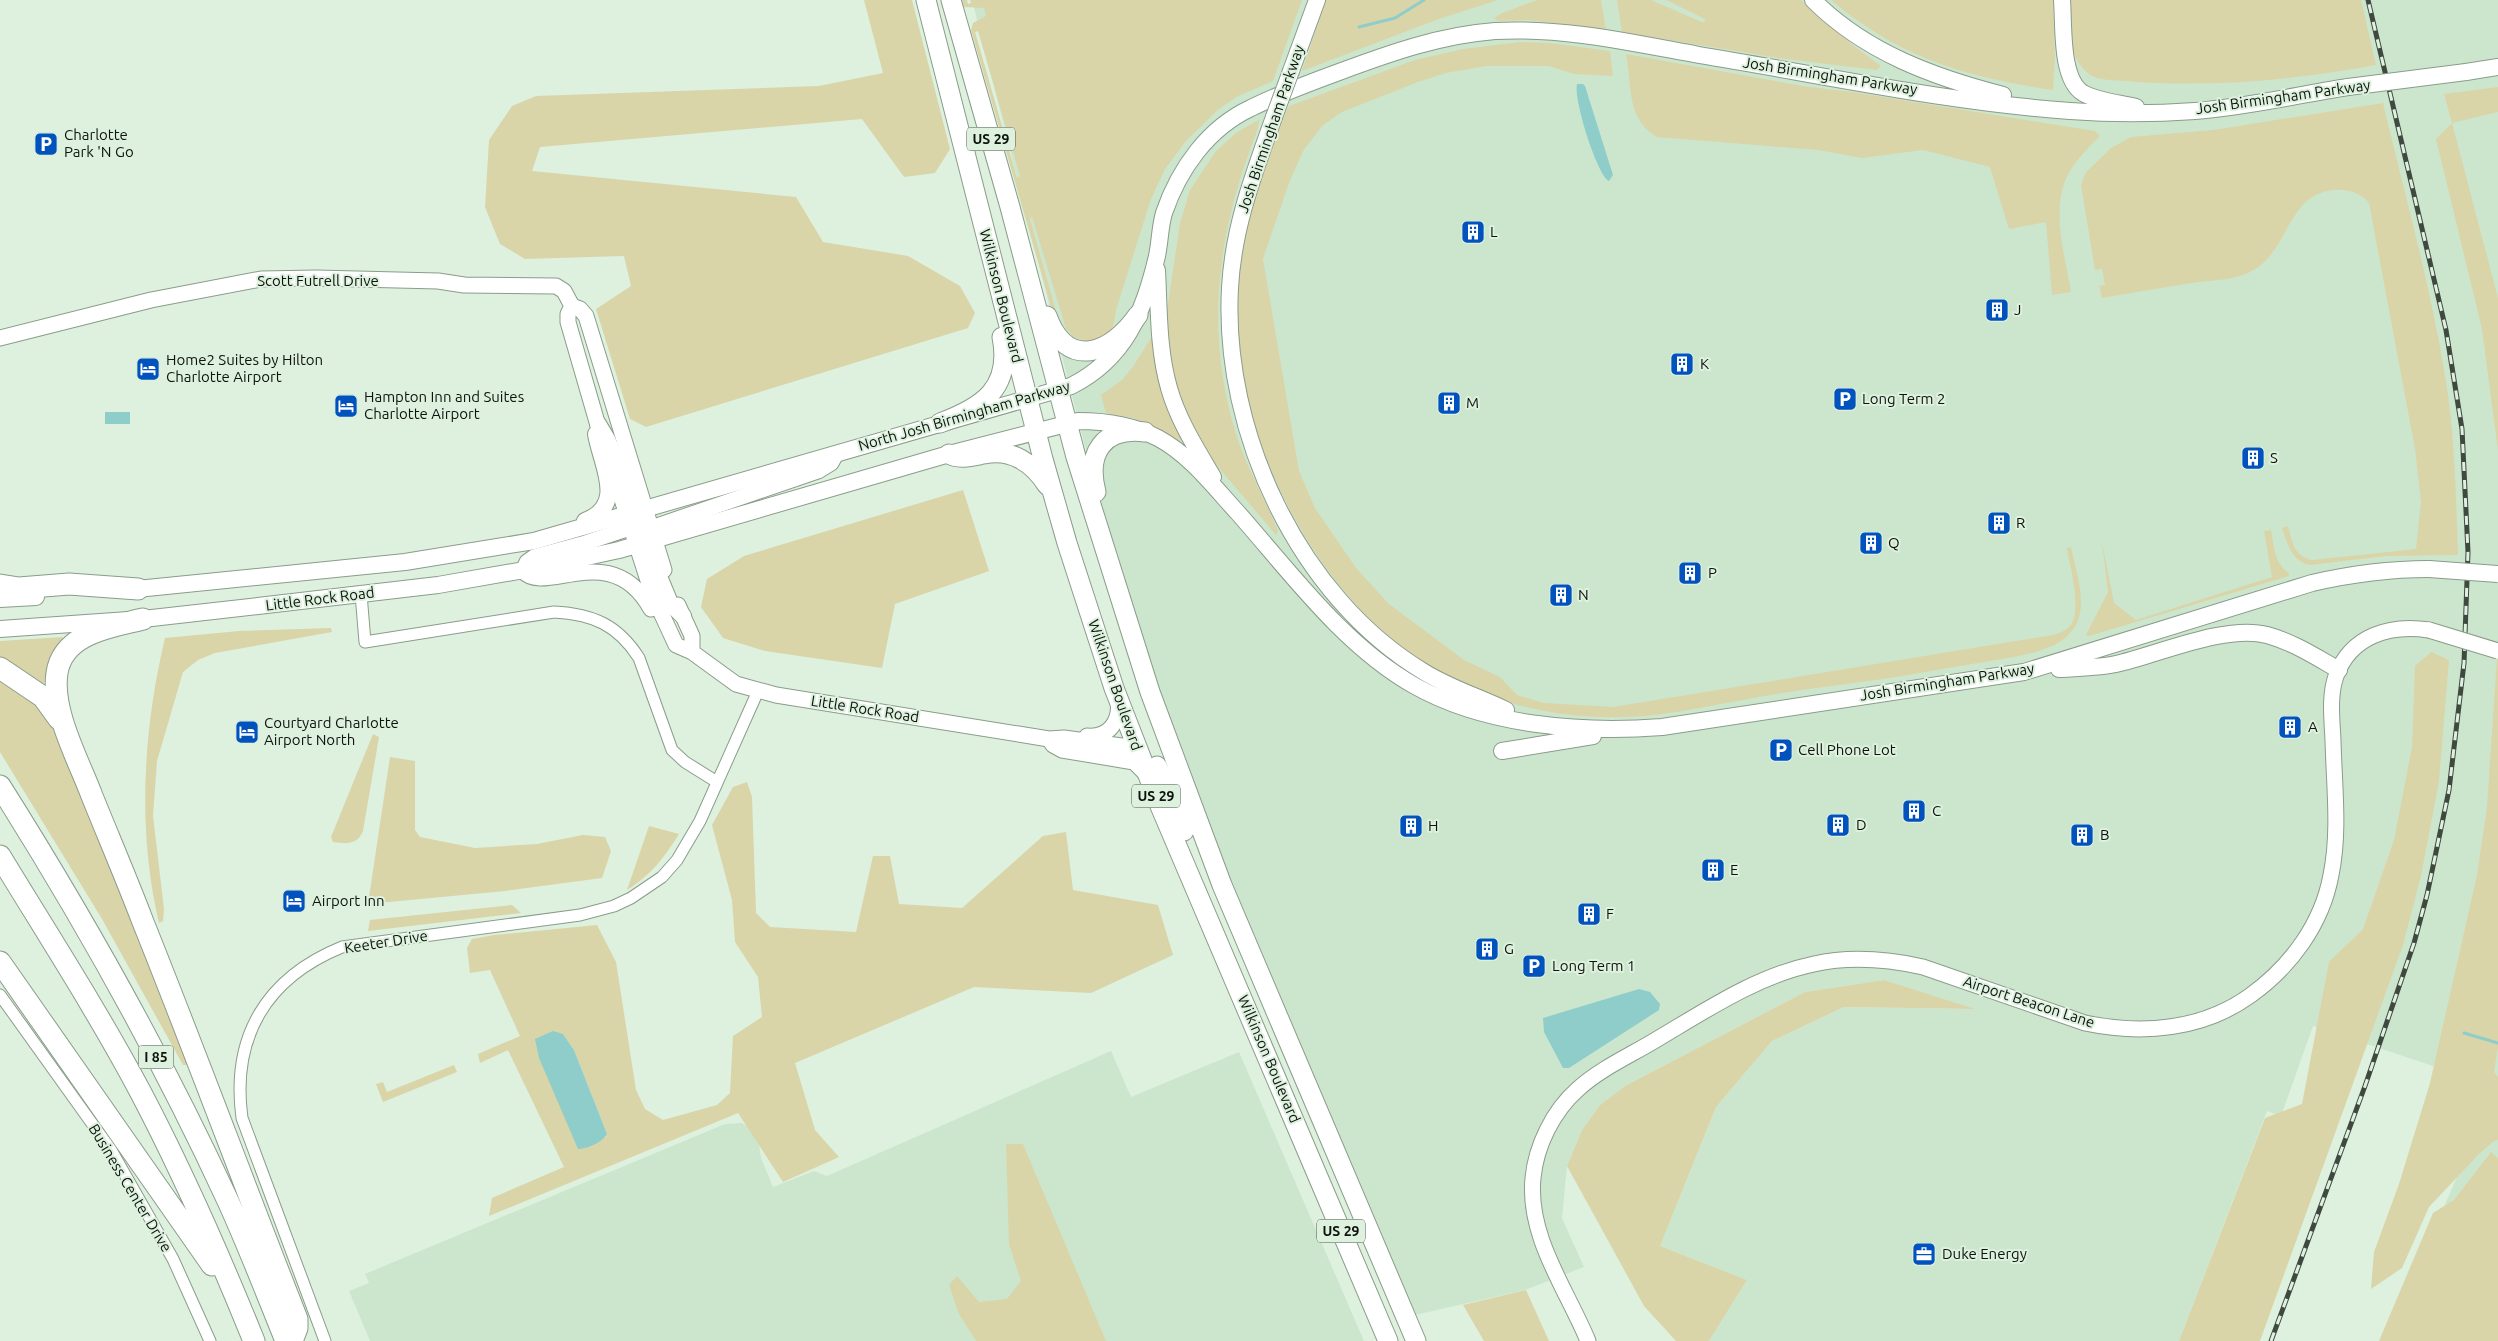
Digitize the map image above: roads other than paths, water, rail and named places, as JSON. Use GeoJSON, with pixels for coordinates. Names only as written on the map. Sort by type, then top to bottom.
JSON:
{"type":"FeatureCollection","features":[{"type":"Feature","properties":{"kind":"highway"},"geometry":{"type":"LineString","coordinates":[[0,585],[19,588],[69,584],[138,589]]}},
{"type":"Feature","properties":{"kind":"highway"},"geometry":{"type":"LineString","coordinates":[[143,619],[87,635],[67,653],[57,672],[58,699],[67,732],[297,1319],[297,1328],[292,1341]]}},
{"type":"Feature","properties":{"kind":"highway"},"geometry":{"type":"LineString","coordinates":[[0,668],[43,697],[67,732]]}},
{"type":"Feature","properties":{"kind":"highway","name":"I 85"},"geometry":{"type":"LineString","coordinates":[[0,786],[110,971],[192,1127],[228,1202],[286,1341]]}},
{"type":"Feature","properties":{"kind":"highway","name":"I 85"},"geometry":{"type":"LineString","coordinates":[[0,856],[86,995],[141,1093],[213,1244],[254,1341]]}},
{"type":"Feature","properties":{"kind":"highway"},"geometry":{"type":"LineString","coordinates":[[0,962],[238,1303]]}},
{"type":"Feature","properties":{"kind":"main road","name":"Wilkinson Boulevard"},"geometry":{"type":"LineString","coordinates":[[926,0],[1027,399],[1055,501],[1117,696],[1147,775],[1388,1341]]}},
{"type":"Feature","properties":{"kind":"main road","name":"Wilkinson Boulevard"},"geometry":{"type":"LineString","coordinates":[[951,0],[1029,278],[1066,423],[1100,539],[1175,763],[1222,885],[1416,1341]]}},
{"type":"Feature","properties":{"kind":"main road","name":"Josh Birmingham Parkway"},"geometry":{"type":"LineString","coordinates":[[1317,0],[1243,206],[1235,246],[1230,312],[1233,368],[1241,410],[1253,449],[1269,489],[1288,525],[1333,591],[1360,621],[1390,648],[1424,672],[1460,692],[1535,722]]}},
{"type":"Feature","properties":{"kind":"main road","name":"Josh Birmingham Parkway"},"geometry":{"type":"LineString","coordinates":[[1813,0],[1849,30],[1883,52],[1918,69],[1956,84],[2068,111]]}},
{"type":"Feature","properties":{"kind":"main road"},"geometry":{"type":"LineString","coordinates":[[2062,0],[2067,70],[2073,84],[2089,95],[2160,113]]}},
{"type":"Feature","properties":{"kind":"main road","name":"North Josh Birmingham Parkway"},"geometry":{"type":"LineString","coordinates":[[641,527],[836,454],[1058,391],[1080,381],[1104,364],[1122,345],[1138,315],[1156,258],[1163,216],[1178,179],[1196,152],[1219,129],[1245,110],[1274,97],[1391,53],[1438,40],[1493,32],[1539,30],[1592,38]]}},
{"type":"Feature","properties":{"kind":"main road","name":"Josh Birmingham Parkway"},"geometry":{"type":"LineString","coordinates":[[1592,38],[1640,44],[1994,103],[2068,111],[2160,113],[2198,111],[2498,67]]}},
{"type":"Feature","properties":{"kind":"main road"},"geometry":{"type":"LineString","coordinates":[[1156,258],[1163,360],[1168,386],[1181,420],[1226,500]]}},
{"type":"Feature","properties":{"kind":"main road"},"geometry":{"type":"LineString","coordinates":[[1029,278],[1036,286],[1057,338],[1066,346],[1076,351],[1088,352],[1103,347],[1138,315]]}},
{"type":"Feature","properties":{"kind":"main road"},"geometry":{"type":"LineString","coordinates":[[940,423],[979,404],[993,391],[1001,377],[1005,355],[996,302],[999,286]]}},
{"type":"Feature","properties":{"kind":"main road"},"geometry":{"type":"LineString","coordinates":[[641,527],[949,454],[1066,423],[1100,421],[1145,432],[1180,453],[1226,500]]}},
{"type":"Feature","properties":{"kind":"main road"},"geometry":{"type":"LineString","coordinates":[[598,424],[607,439],[670,603],[683,616]]}},
{"type":"Feature","properties":{"kind":"main road"},"geometry":{"type":"LineString","coordinates":[[571,531],[578,523],[599,514],[608,501],[606,476],[596,434],[598,424]]}},
{"type":"Feature","properties":{"kind":"main road"},"geometry":{"type":"LineString","coordinates":[[1100,539],[1103,524],[1093,475],[1094,455],[1104,442],[1112,436],[1130,432],[1145,432]]}},
{"type":"Feature","properties":{"kind":"main road"},"geometry":{"type":"LineString","coordinates":[[949,454],[965,457],[994,452],[1015,456],[1037,472],[1055,501]]}},
{"type":"Feature","properties":{"kind":"main road","name":"Josh Birmingham Parkway"},"geometry":{"type":"LineString","coordinates":[[1226,500],[1332,621],[1378,660],[1415,686],[1451,702],[1507,720],[1535,722],[1570,728],[1618,730],[1662,727],[2024,672],[2312,583],[2368,572],[2392,569],[2429,569],[2498,574]]}},
{"type":"Feature","properties":{"kind":"main road","name":"Little Rock Road"},"geometry":{"type":"LineString","coordinates":[[0,599],[138,589],[405,562],[514,545],[571,531],[641,527]]}},
{"type":"Feature","properties":{"kind":"main road","name":"Little Rock Road"},"geometry":{"type":"LineString","coordinates":[[0,629],[143,619],[438,585],[523,570],[641,527]]}},
{"type":"Feature","properties":{"kind":"main road"},"geometry":{"type":"LineString","coordinates":[[2024,672],[2115,664],[2169,647],[2248,633],[2266,635],[2282,640],[2339,670]]}},
{"type":"Feature","properties":{"kind":"main road"},"geometry":{"type":"LineString","coordinates":[[1502,751],[1618,730]]}},
{"type":"Feature","properties":{"kind":"main road"},"geometry":{"type":"LineString","coordinates":[[1136,748],[1150,754],[1156,764],[1251,987],[1260,1002],[1275,1012]]}},
{"type":"Feature","properties":{"kind":"street","name":"Scott Futrell Drive"},"geometry":{"type":"LineString","coordinates":[[0,338],[188,292],[229,284],[280,278],[438,281],[464,285],[550,285],[564,291],[572,306],[580,309],[586,316],[641,527]]}},
{"type":"Feature","properties":{"kind":"street"},"geometry":{"type":"LineString","coordinates":[[572,306],[568,314],[568,322],[598,424]]}},
{"type":"Feature","properties":{"kind":"street","name":"Little Rock Road"},"geometry":{"type":"LineString","coordinates":[[641,527],[655,602],[676,644],[692,652],[729,680],[758,691],[1049,738],[1065,738],[1136,748]]}},
{"type":"Feature","properties":{"kind":"street"},"geometry":{"type":"LineString","coordinates":[[523,570],[530,576],[540,578],[586,571],[618,577],[641,594],[659,621],[670,631]]}},
{"type":"Feature","properties":{"kind":"street"},"geometry":{"type":"LineString","coordinates":[[361,594],[365,642],[554,612],[578,613],[610,627],[631,644],[640,658],[672,750],[685,762],[717,782]]}},
{"type":"Feature","properties":{"kind":"street"},"geometry":{"type":"LineString","coordinates":[[683,616],[692,636],[692,652]]}},
{"type":"Feature","properties":{"kind":"street","name":"Airport Beacon Lane"},"geometry":{"type":"LineString","coordinates":[[1588,1341],[1552,1264],[1533,1206],[1533,1179],[1538,1147],[1555,1116],[1577,1089],[1608,1067],[1741,991],[1768,977],[1815,963],[1866,959],[1906,963],[1923,967],[2085,1023],[2112,1028],[2146,1030],[2176,1026],[2206,1018],[2237,1005],[2268,983],[2283,968],[2307,937],[2322,907],[2331,877],[2335,849],[2332,701],[2339,670],[2359,645],[2382,632],[2398,628],[2429,630],[2498,651]]}},
{"type":"Feature","properties":{"kind":"street","name":"Keeter Drive"},"geometry":{"type":"LineString","coordinates":[[325,1341],[242,1118],[239,1092],[240,1069],[245,1049],[261,1010],[273,994],[304,967],[342,947],[580,915],[614,906],[631,898],[662,877],[677,860],[691,838],[758,691]]}},
{"type":"Feature","properties":{"kind":"street"},"geometry":{"type":"LineString","coordinates":[[1065,738],[1073,735],[1098,736],[1109,731],[1119,713],[1117,696]]}},
{"type":"Feature","properties":{"kind":"street","name":"Little Rock Road"},"geometry":{"type":"LineString","coordinates":[[1049,738],[1053,745],[1062,750],[1134,762],[1147,775]]}},
{"type":"Feature","properties":{"kind":"street","name":"Business Center Drive"},"geometry":{"type":"LineString","coordinates":[[0,994],[111,1150],[173,1259],[210,1341]]}},
{"type":"Feature","properties":{"kind":"water"},"geometry":{"type":"Polygon","coordinates":[[[1577,84],[1585,86],[1613,175],[1609,181],[1598,165],[1587,136],[1579,104],[1577,84]]]}},
{"type":"Feature","properties":{"kind":"water"},"geometry":{"type":"Polygon","coordinates":[[[105,412],[130,412],[130,424],[105,424],[105,412]]]}},
{"type":"Feature","properties":{"kind":"water"},"geometry":{"type":"Polygon","coordinates":[[[1639,989],[1650,992],[1660,1004],[1659,1010],[1569,1068],[1563,1068],[1544,1032],[1543,1018],[1639,989]]]}},
{"type":"Feature","properties":{"kind":"water"},"geometry":{"type":"Polygon","coordinates":[[[553,1031],[563,1034],[574,1050],[607,1134],[598,1142],[586,1148],[578,1149],[539,1058],[535,1039],[553,1031]]]}},
{"type":"Feature","properties":{"kind":"waterway"},"geometry":{"type":"LineString","coordinates":[[1359,27],[1395,18],[1424,0]]}},
{"type":"Feature","properties":{"kind":"waterway"},"geometry":{"type":"LineString","coordinates":[[2464,1033],[2498,1043]]}},
{"type":"Feature","properties":{"kind":"railway"},"geometry":{"type":"LineString","coordinates":[[2271,1341],[2365,1086],[2414,943],[2427,895],[2449,790],[2464,663],[2468,552],[2462,429],[2446,330],[2368,0]]}},
{"type":"Feature","properties":{"kind":"place","name":"Charlotte Park 'N Go"},"geometry":{"type":"Point","coordinates":[46,144]}},
{"type":"Feature","properties":{"kind":"place","name":"L"},"geometry":{"type":"Point","coordinates":[1473,232]}},
{"type":"Feature","properties":{"kind":"place","name":"J"},"geometry":{"type":"Point","coordinates":[1997,310]}},
{"type":"Feature","properties":{"kind":"place","name":"K"},"geometry":{"type":"Point","coordinates":[1682,364]}},
{"type":"Feature","properties":{"kind":"place","name":"Home2 Suites by Hilton Charlotte Airport"},"geometry":{"type":"Point","coordinates":[148,369]}},
{"type":"Feature","properties":{"kind":"place","name":"Long Term 2"},"geometry":{"type":"Point","coordinates":[1845,399]}},
{"type":"Feature","properties":{"kind":"place","name":"M"},"geometry":{"type":"Point","coordinates":[1449,403]}},
{"type":"Feature","properties":{"kind":"place","name":"Hampton Inn and Suites Charlotte Airport"},"geometry":{"type":"Point","coordinates":[346,406]}},
{"type":"Feature","properties":{"kind":"place","name":"S"},"geometry":{"type":"Point","coordinates":[2253,458]}},
{"type":"Feature","properties":{"kind":"place","name":"R"},"geometry":{"type":"Point","coordinates":[1999,523]}},
{"type":"Feature","properties":{"kind":"place","name":"Q"},"geometry":{"type":"Point","coordinates":[1871,543]}},
{"type":"Feature","properties":{"kind":"place","name":"P"},"geometry":{"type":"Point","coordinates":[1690,573]}},
{"type":"Feature","properties":{"kind":"place","name":"N"},"geometry":{"type":"Point","coordinates":[1561,595]}},
{"type":"Feature","properties":{"kind":"place","name":"A"},"geometry":{"type":"Point","coordinates":[2290,727]}},
{"type":"Feature","properties":{"kind":"place","name":"Courtyard Charlotte Airport North"},"geometry":{"type":"Point","coordinates":[247,732]}},
{"type":"Feature","properties":{"kind":"place","name":"Cell Phone Lot"},"geometry":{"type":"Point","coordinates":[1781,750]}},
{"type":"Feature","properties":{"kind":"place","name":"C"},"geometry":{"type":"Point","coordinates":[1914,811]}},
{"type":"Feature","properties":{"kind":"place","name":"D"},"geometry":{"type":"Point","coordinates":[1838,825]}},
{"type":"Feature","properties":{"kind":"place","name":"H"},"geometry":{"type":"Point","coordinates":[1411,826]}},
{"type":"Feature","properties":{"kind":"place","name":"B"},"geometry":{"type":"Point","coordinates":[2082,835]}},
{"type":"Feature","properties":{"kind":"place","name":"E"},"geometry":{"type":"Point","coordinates":[1713,870]}},
{"type":"Feature","properties":{"kind":"place","name":"Airport Inn"},"geometry":{"type":"Point","coordinates":[294,901]}},
{"type":"Feature","properties":{"kind":"place","name":"F"},"geometry":{"type":"Point","coordinates":[1589,914]}},
{"type":"Feature","properties":{"kind":"place","name":"G"},"geometry":{"type":"Point","coordinates":[1487,949]}},
{"type":"Feature","properties":{"kind":"place","name":"Long Term 1"},"geometry":{"type":"Point","coordinates":[1534,966]}},
{"type":"Feature","properties":{"kind":"place","name":"Duke Energy"},"geometry":{"type":"Point","coordinates":[1924,1254]}}]}
